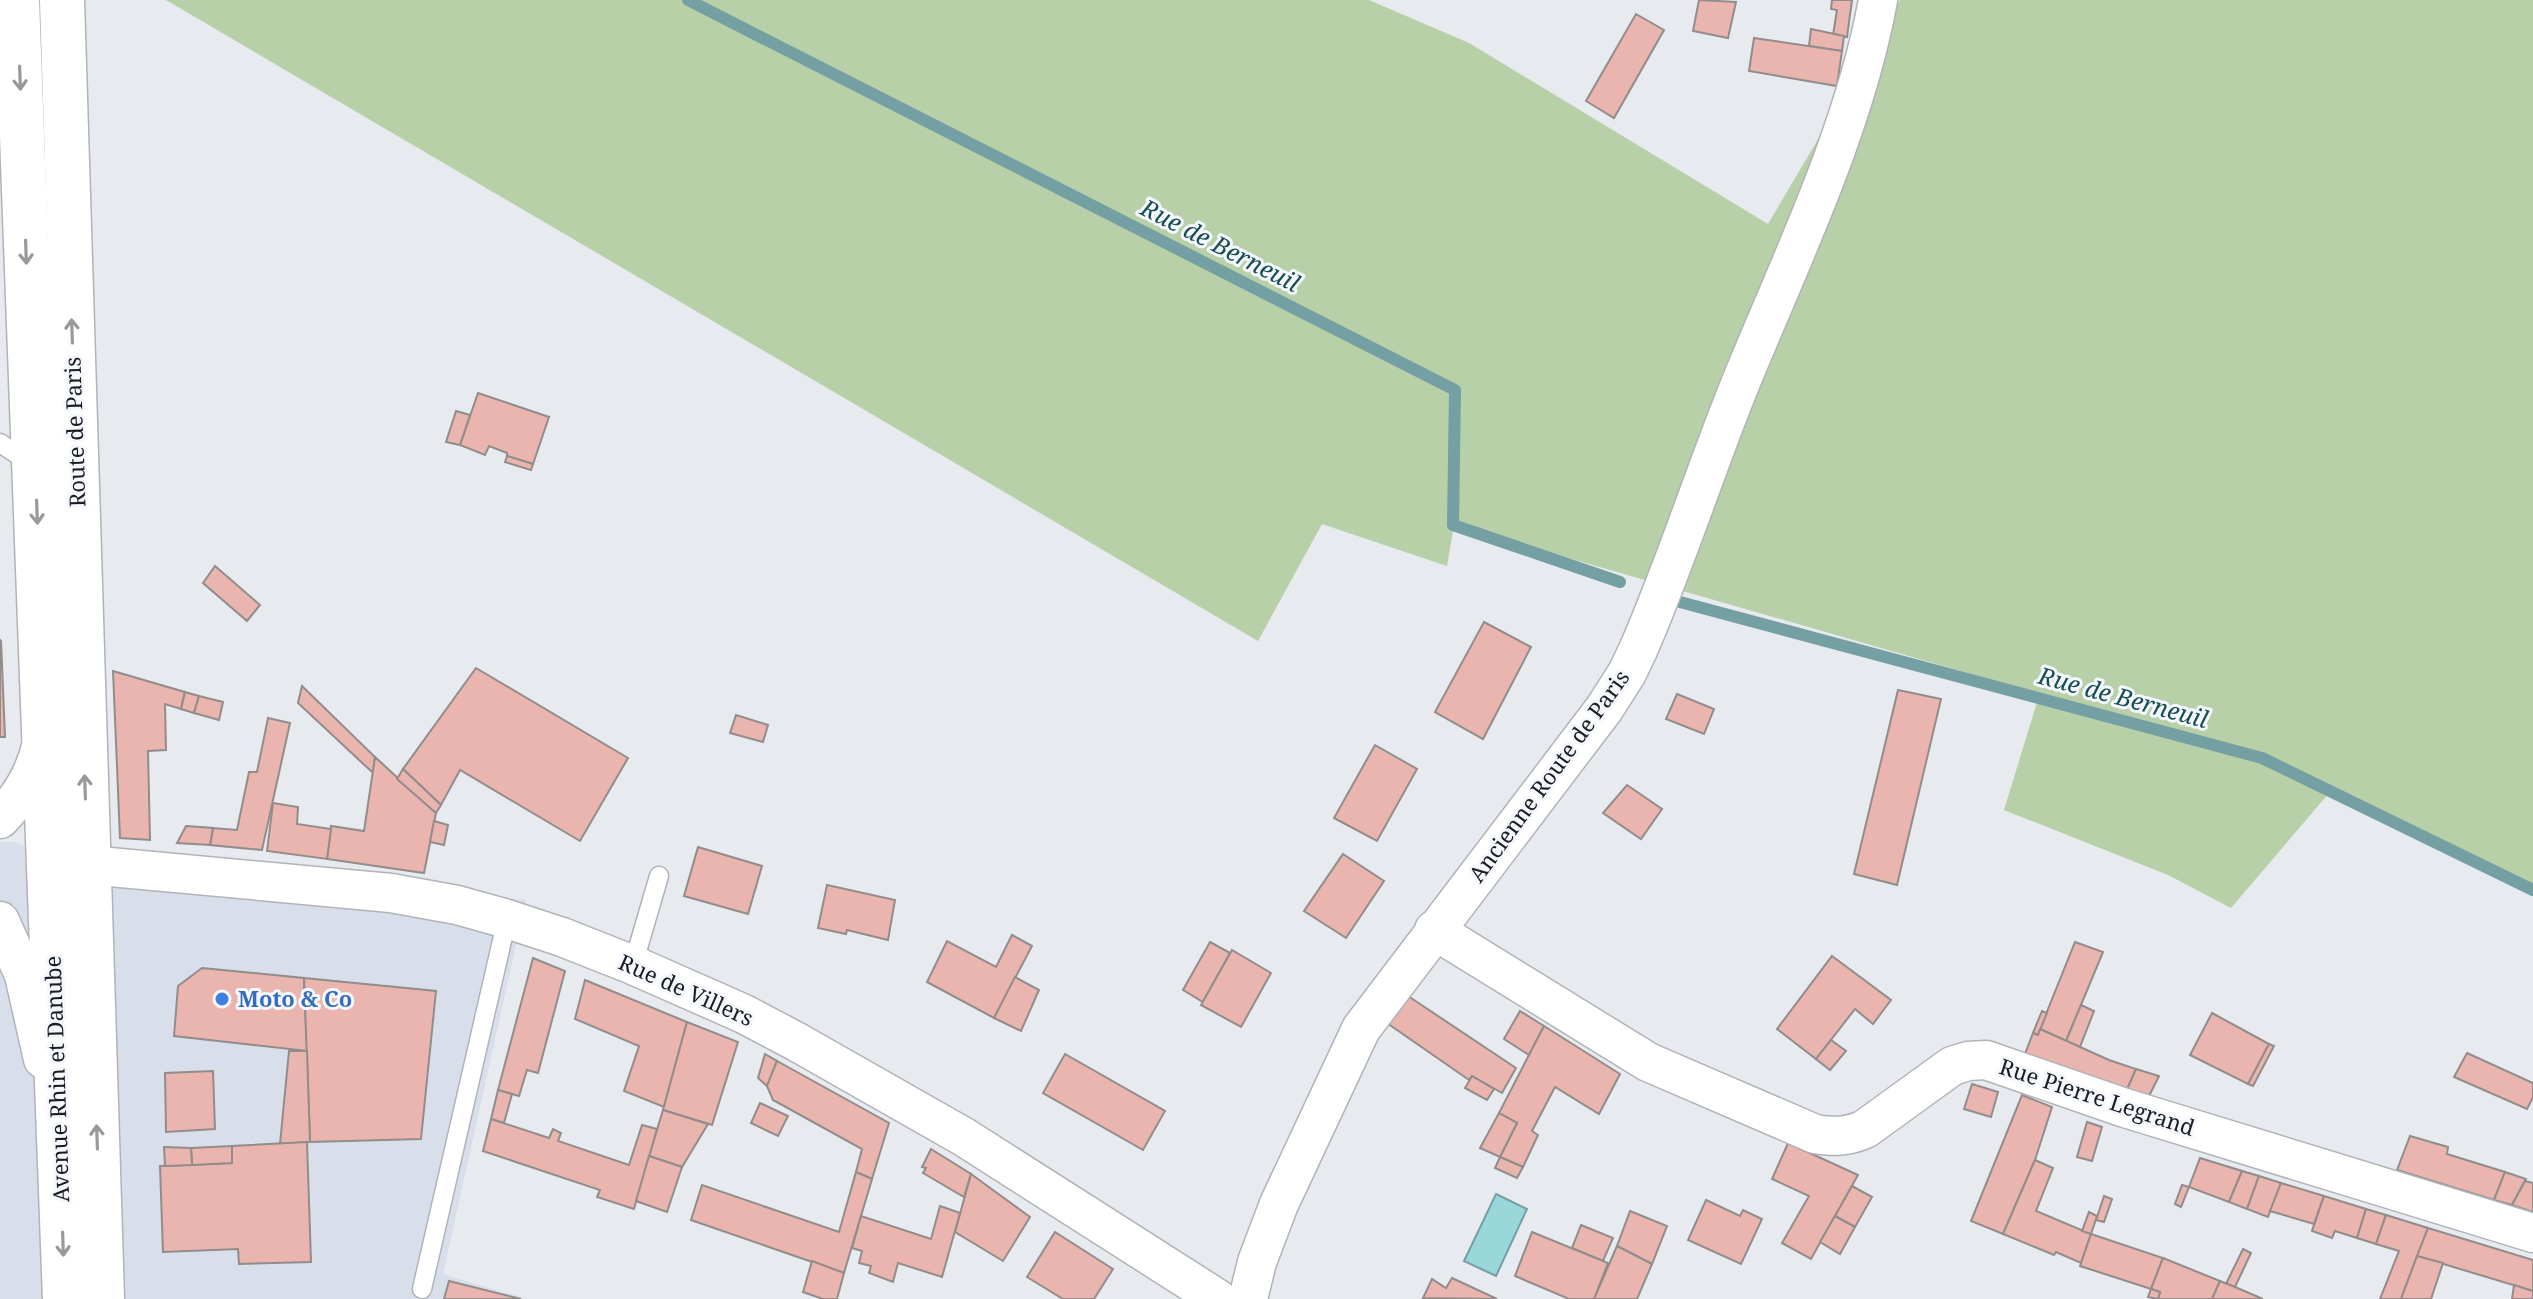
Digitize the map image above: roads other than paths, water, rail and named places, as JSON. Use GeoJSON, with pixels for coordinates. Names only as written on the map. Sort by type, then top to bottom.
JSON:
{"type":"FeatureCollection","features":[{"type":"Feature","properties":{"kind":"main road","name":"Route de Paris"},"geometry":{"type":"LineString","coordinates":[[17,0],[18,455],[44,731],[68,862]]}},
{"type":"Feature","properties":{"kind":"main road","name":"Route de Paris"},"geometry":{"type":"LineString","coordinates":[[62,0],[68,862]]}},
{"type":"Feature","properties":{"kind":"main road","name":"Avenue Rhin et Danube"},"geometry":{"type":"LineString","coordinates":[[65,1299],[60,1167],[68,862]]}},
{"type":"Feature","properties":{"kind":"main road","name":"Avenue Rhin et Danube"},"geometry":{"type":"LineString","coordinates":[[68,862],[102,1299]]}},
{"type":"Feature","properties":{"kind":"street","name":"Ancienne Route de Paris"},"geometry":{"type":"LineString","coordinates":[[1248,1299],[1257,1262],[1279,1204],[1371,1013],[1604,709],[1627,673],[1711,456],[1829,167],[1855,89],[1878,0]]}},
{"type":"Feature","properties":{"kind":"street"},"geometry":{"type":"LineString","coordinates":[[0,819],[19,797],[30,777],[39,758],[44,731]]}},
{"type":"Feature","properties":{"kind":"street","name":"Rue de Villers"},"geometry":{"type":"LineString","coordinates":[[68,862],[391,893],[457,905],[507,919],[633,965],[744,1014],[939,1122],[1218,1299]]}},
{"type":"Feature","properties":{"kind":"street"},"geometry":{"type":"LineString","coordinates":[[0,921],[24,975],[47,1082],[60,1167]]}},
{"type":"Feature","properties":{"kind":"street","name":"Rue Pierre Legrand"},"geometry":{"type":"LineString","coordinates":[[1434,930],[1630,1052],[1815,1134],[1833,1137],[1857,1133],[1880,1120],[1952,1066],[1986,1060],[2125,1108],[2533,1233]]}},
{"type":"Feature","properties":{"kind":"lane"},"geometry":{"type":"LineString","coordinates":[[633,965],[659,876]]}},
{"type":"Feature","properties":{"kind":"lane"},"geometry":{"type":"LineString","coordinates":[[422,1289],[507,919]]}},
{"type":"Feature","properties":{"kind":"water"},"geometry":{"type":"Polygon","coordinates":[[[1496,1194],[1527,1209],[1496,1276],[1464,1261],[1496,1194]]]}},
{"type":"Feature","properties":{"kind":"waterway","name":"Rue de Berneuil"},"geometry":{"type":"LineString","coordinates":[[688,0],[1455,390],[1453,525],[1620,582]]}},
{"type":"Feature","properties":{"kind":"waterway","name":"Rue de Berneuil"},"geometry":{"type":"LineString","coordinates":[[1680,602],[2262,758],[2533,890]]}},
{"type":"Feature","properties":{"kind":"place","name":"Moto & Co"},"geometry":{"type":"Point","coordinates":[222,999]}}]}
